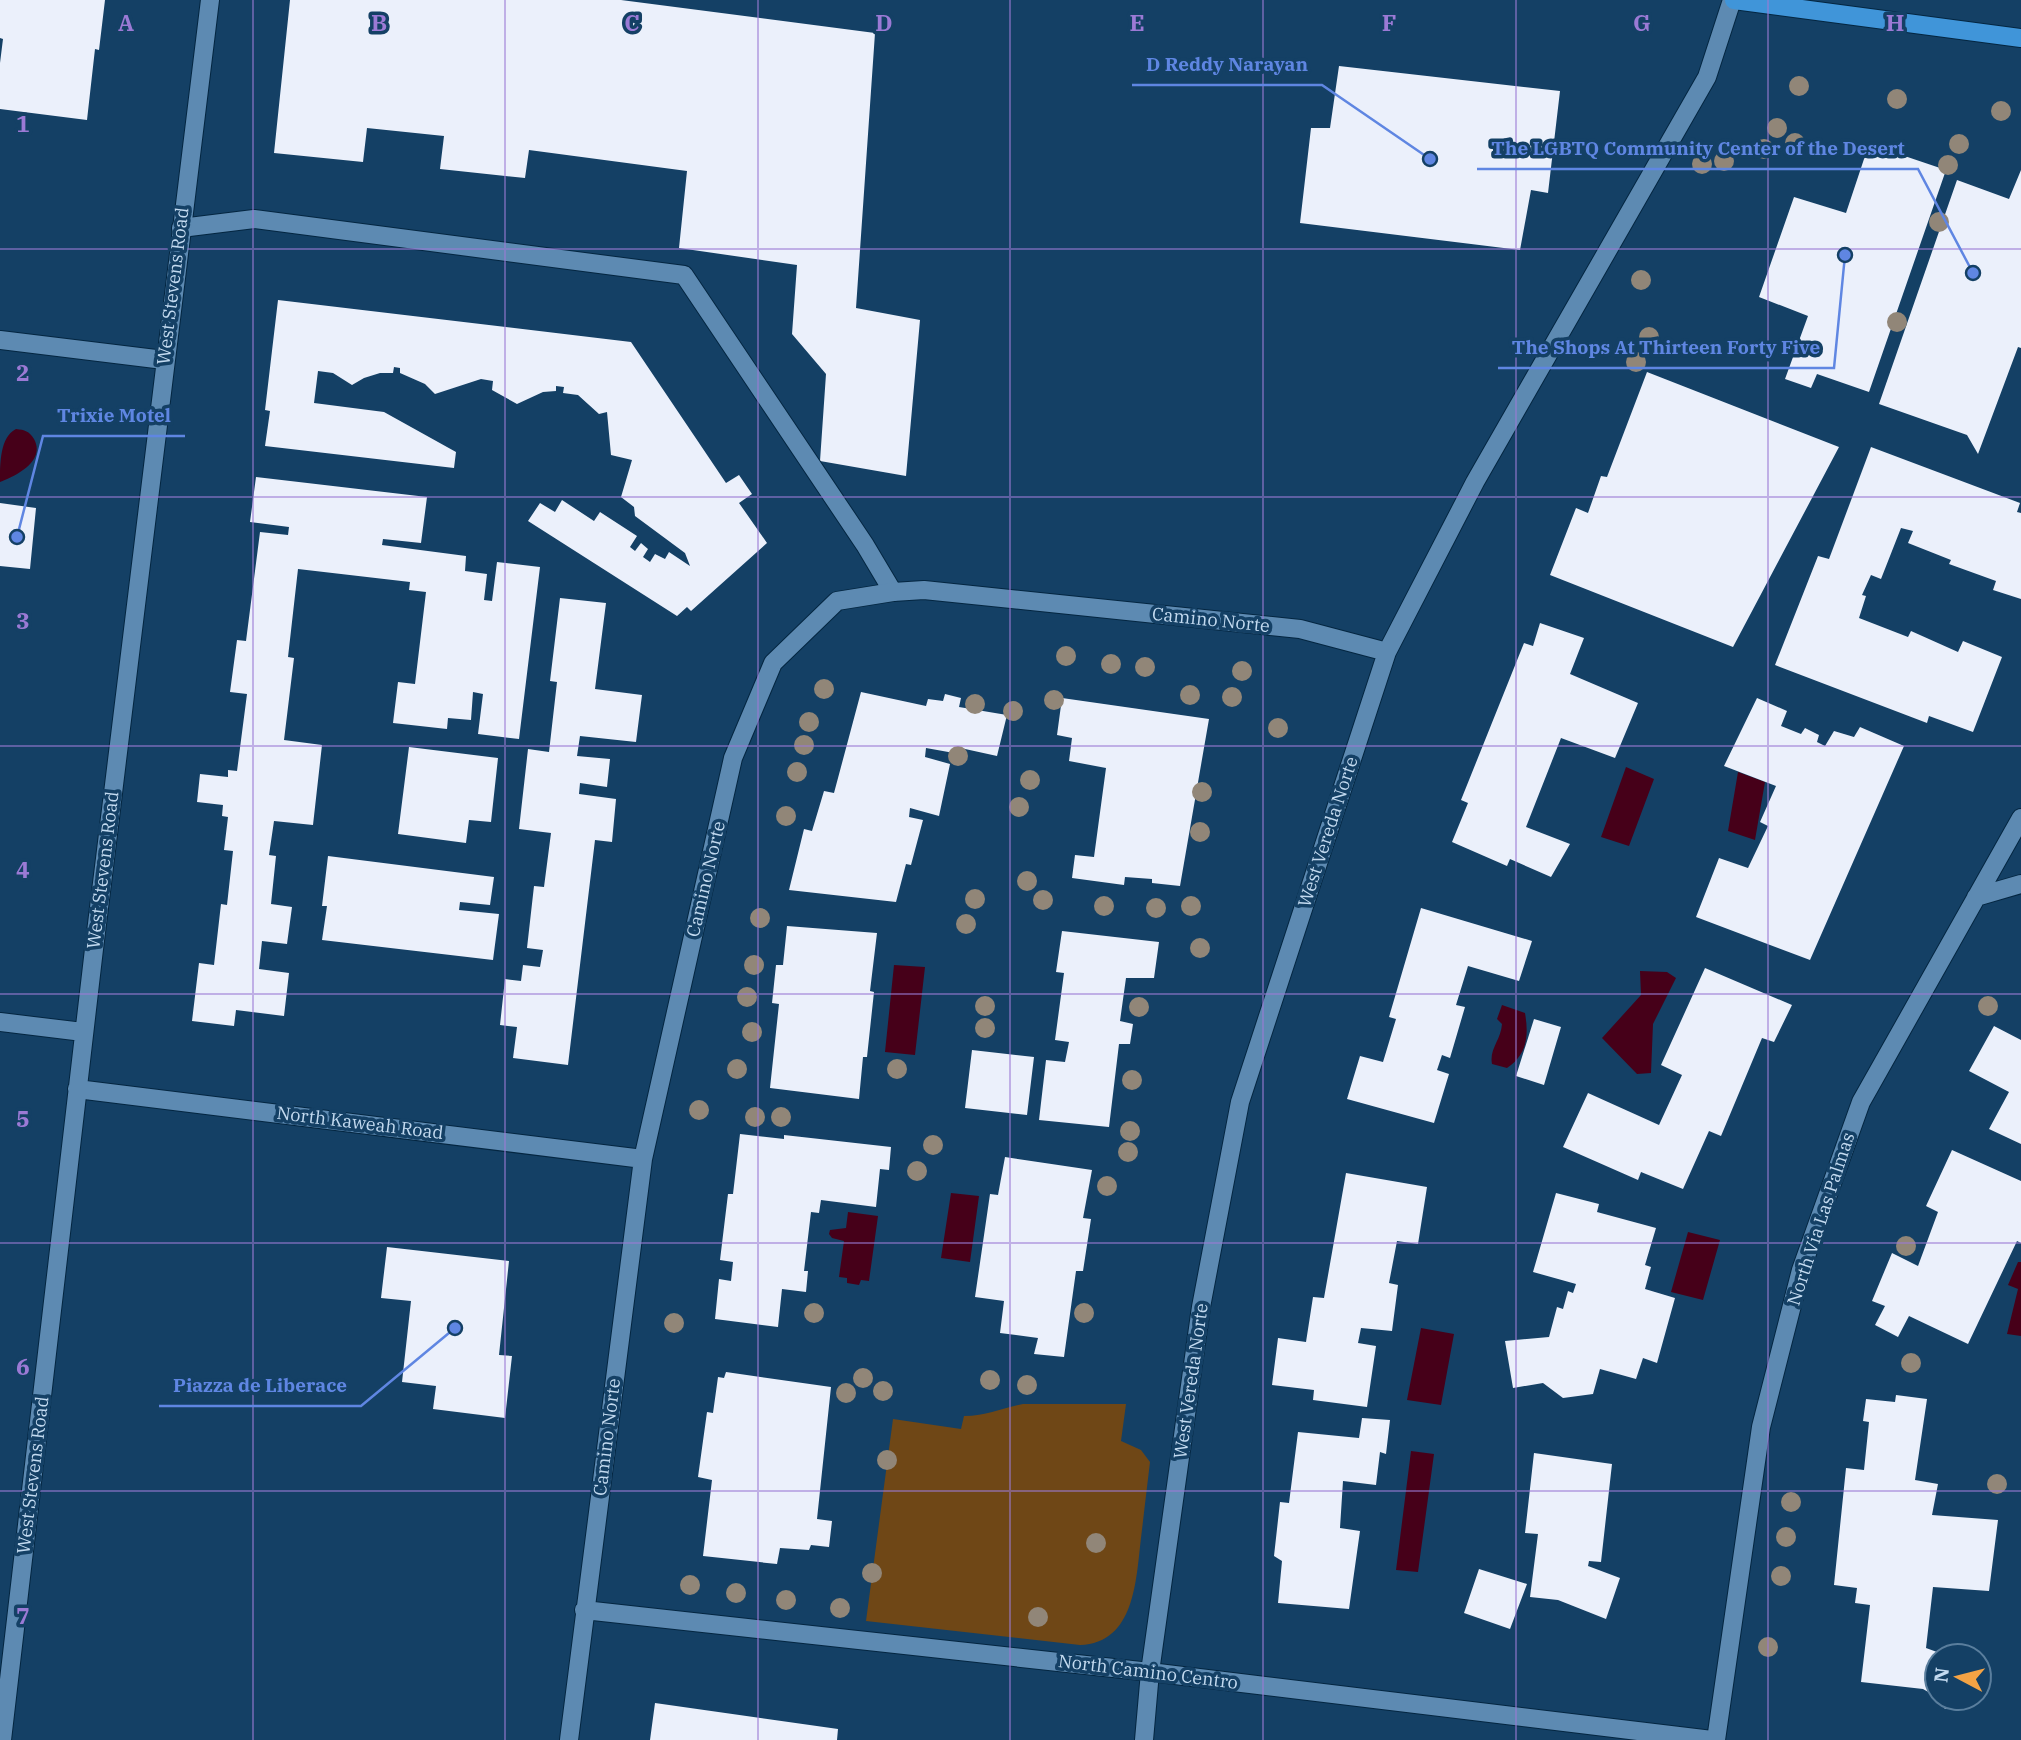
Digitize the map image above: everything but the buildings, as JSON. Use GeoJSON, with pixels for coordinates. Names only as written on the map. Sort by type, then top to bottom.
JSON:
{"type":"FeatureCollection","features":[{"type":"Feature","properties":{"kind":"main road"},"geometry":{"type":"LineString","coordinates":[[1733,0],[2021,38]]}},
{"type":"Feature","properties":{"kind":"street","name":"West Stevens Road"},"geometry":{"type":"LineString","coordinates":[[2,1740],[83,1032],[210,0]]}},
{"type":"Feature","properties":{"kind":"street","name":"West Vereda Norte"},"geometry":{"type":"LineString","coordinates":[[1144,1740],[1150,1672],[1201,1307],[1240,1102],[1387,652],[1475,482],[1707,77],[1733,0]]}},
{"type":"Feature","properties":{"kind":"street"},"geometry":{"type":"LineString","coordinates":[[181,228],[254,219],[684,275],[865,545],[893,592]]}},
{"type":"Feature","properties":{"kind":"street"},"geometry":{"type":"LineString","coordinates":[[0,340],[164,360]]}},
{"type":"Feature","properties":{"kind":"street","name":"Camino Norte"},"geometry":{"type":"LineString","coordinates":[[569,1740],[643,1159],[733,758],[773,663],[837,601],[924,590],[1300,629],[1387,652]]}},
{"type":"Feature","properties":{"kind":"street","name":"North Via Las Palmas"},"geometry":{"type":"LineString","coordinates":[[1714,1740],[1761,1427],[1801,1270],[1861,1102],[2021,818]]}},
{"type":"Feature","properties":{"kind":"street"},"geometry":{"type":"LineString","coordinates":[[1976,897],[2021,884]]}},
{"type":"Feature","properties":{"kind":"street"},"geometry":{"type":"LineString","coordinates":[[0,1022],[83,1032]]}},
{"type":"Feature","properties":{"kind":"street","name":"North Kaweah Road"},"geometry":{"type":"LineString","coordinates":[[77,1089],[643,1159]]}},
{"type":"Feature","properties":{"kind":"street","name":"North Camino Centro"},"geometry":{"type":"LineString","coordinates":[[584,1610],[1150,1672],[1714,1740]]}},
{"type":"Feature","properties":{"kind":"shaded area"},"geometry":{"type":"Polygon","coordinates":[[[16,429],[27,431],[32,436],[37,447],[36,454],[28,466],[0,482],[4,444],[16,429]]]}},
{"type":"Feature","properties":{"kind":"shaded area"},"geometry":{"type":"Polygon","coordinates":[[[1626,767],[1654,779],[1629,846],[1601,837],[1626,767]]]}},
{"type":"Feature","properties":{"kind":"shaded area"},"geometry":{"type":"Polygon","coordinates":[[[1738,772],[1765,782],[1755,840],[1728,831],[1738,772]]]}},
{"type":"Feature","properties":{"kind":"shaded area"},"geometry":{"type":"Polygon","coordinates":[[[894,965],[925,967],[915,1055],[885,1052],[894,965]]]}},
{"type":"Feature","properties":{"kind":"shaded area"},"geometry":{"type":"Polygon","coordinates":[[[1640,971],[1667,972],[1676,978],[1653,1024],[1651,1073],[1637,1074],[1602,1038],[1641,995],[1640,971]]]}},
{"type":"Feature","properties":{"kind":"shaded area"},"geometry":{"type":"Polygon","coordinates":[[[1502,1005],[1525,1013],[1526,1021],[1523,1051],[1507,1068],[1492,1064],[1501,1030],[1502,1024],[1497,1019],[1502,1005]]]}},
{"type":"Feature","properties":{"kind":"shaded area"},"geometry":{"type":"Polygon","coordinates":[[[951,1193],[979,1196],[970,1262],[941,1258],[951,1193]]]}},
{"type":"Feature","properties":{"kind":"shaded area"},"geometry":{"type":"Polygon","coordinates":[[[848,1212],[878,1216],[869,1281],[861,1280],[859,1285],[847,1283],[847,1278],[839,1277],[844,1241],[832,1238],[829,1234],[830,1230],[846,1228],[848,1212]]]}},
{"type":"Feature","properties":{"kind":"shaded area"},"geometry":{"type":"Polygon","coordinates":[[[1688,1232],[1720,1240],[1703,1300],[1671,1292],[1688,1232]]]}},
{"type":"Feature","properties":{"kind":"shaded area"},"geometry":{"type":"Polygon","coordinates":[[[2018,1262],[2021,1262],[2021,1336],[2007,1334],[2018,1289],[2008,1285],[2018,1262]]]}},
{"type":"Feature","properties":{"kind":"shaded area"},"geometry":{"type":"Polygon","coordinates":[[[1421,1328],[1454,1334],[1441,1405],[1407,1400],[1421,1328]]]}},
{"type":"Feature","properties":{"kind":"shaded area"},"geometry":{"type":"Polygon","coordinates":[[[1023,1404],[1126,1404],[1121,1441],[1141,1450],[1150,1462],[1134,1590],[1122,1621],[1112,1633],[1098,1642],[1080,1645],[866,1621],[893,1419],[961,1429],[964,1416],[1023,1404]]]}},
{"type":"Feature","properties":{"kind":"shaded area"},"geometry":{"type":"Polygon","coordinates":[[[1411,1451],[1434,1454],[1418,1572],[1396,1570],[1411,1451]]]}},
{"type":"Feature","properties":{"kind":"place","name":"D Reddy Narayan"},"geometry":{"type":"Point","coordinates":[1430,159]}},
{"type":"Feature","properties":{"kind":"place","name":"The Shops At Thirteen Forty Five"},"geometry":{"type":"Point","coordinates":[1845,255]}},
{"type":"Feature","properties":{"kind":"place","name":"The LGBTQ Community Center of the Desert"},"geometry":{"type":"Point","coordinates":[1973,273]}},
{"type":"Feature","properties":{"kind":"place","name":"Trixie Motel"},"geometry":{"type":"Point","coordinates":[17,537]}},
{"type":"Feature","properties":{"kind":"place","name":"Piazza de Liberace"},"geometry":{"type":"Point","coordinates":[455,1328]}}]}
